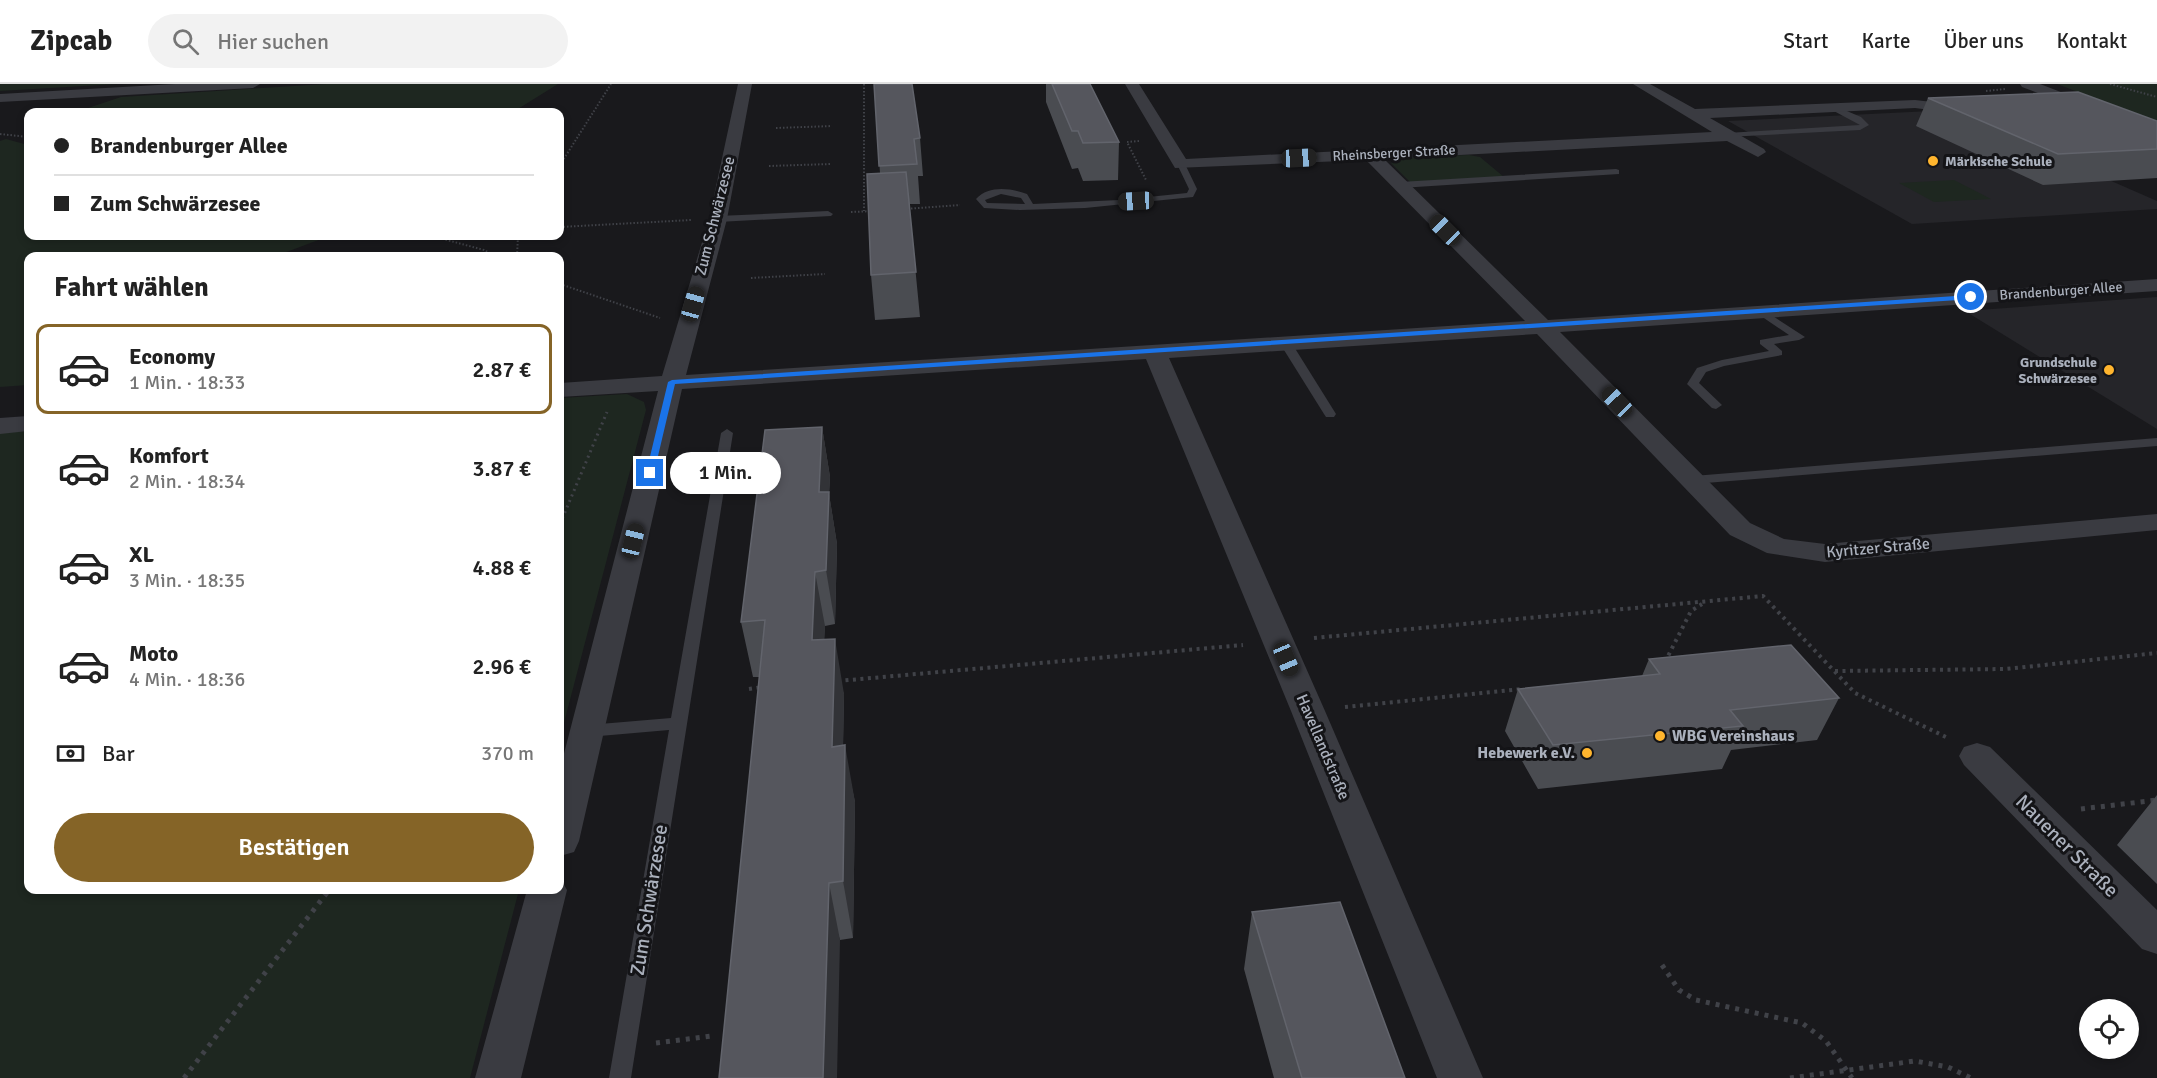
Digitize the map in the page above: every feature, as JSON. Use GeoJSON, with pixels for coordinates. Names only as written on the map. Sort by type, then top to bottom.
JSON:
{"type":"FeatureCollection","features":[{"type":"Feature","properties":{"kind":"street"},"geometry":{"type":"LineString","coordinates":[[0,98],[252,84]]}},
{"type":"Feature","properties":{"kind":"street","name":"Zum Schwärzesee"},"geometry":{"type":"LineString","coordinates":[[564,825],[672,382],[718,219],[745,84]]}},
{"type":"Feature","properties":{"kind":"street"},"geometry":{"type":"LineString","coordinates":[[1132,84],[1181,164]]}},
{"type":"Feature","properties":{"kind":"street"},"geometry":{"type":"LineString","coordinates":[[1640,84],[1758,152]]}},
{"type":"Feature","properties":{"kind":"street"},"geometry":{"type":"LineString","coordinates":[[2028,84],[2157,134]]}},
{"type":"Feature","properties":{"kind":"street"},"geometry":{"type":"LineString","coordinates":[[1692,114],[1915,104],[1953,108]]}},
{"type":"Feature","properties":{"kind":"street","name":"Rheinsberger Straße"},"geometry":{"type":"LineString","coordinates":[[1181,164],[1729,135]]}},
{"type":"Feature","properties":{"kind":"street","name":"Kyritzer Straße"},"geometry":{"type":"LineString","coordinates":[[1370,154],[1740,529],[1777,547],[1824,553],[2157,522]]}},
{"type":"Feature","properties":{"kind":"street","name":"Brandenburger Allee"},"geometry":{"type":"LineString","coordinates":[[564,390],[2157,285]]}},
{"type":"Feature","properties":{"kind":"street","name":"Havellandstraße"},"geometry":{"type":"LineString","coordinates":[[1154,350],[1308,711],[1460,1078]]}},
{"type":"Feature","properties":{"kind":"street"},"geometry":{"type":"LineString","coordinates":[[0,426],[24,424]]}},
{"type":"Feature","properties":{"kind":"street","name":"Nauener Straße"},"geometry":{"type":"LineString","coordinates":[[1977,756],[2157,937]]}},
{"type":"Feature","properties":{"kind":"street"},"geometry":{"type":"LineString","coordinates":[[498,1078],[546,894]]}},
{"type":"Feature","properties":{"kind":"lane"},"geometry":{"type":"LineString","coordinates":[[1729,135],[1860,128],[1865,125],[1835,108]]}},
{"type":"Feature","properties":{"kind":"lane"},"geometry":{"type":"LineString","coordinates":[[1030,206],[1024,195],[1009,192],[987,193],[980,200],[981,203],[996,208],[1180,198],[1192,192],[1193,189],[1181,164]]}},
{"type":"Feature","properties":{"kind":"lane"},"geometry":{"type":"LineString","coordinates":[[1400,185],[1616,172]]}},
{"type":"Feature","properties":{"kind":"lane"},"geometry":{"type":"LineString","coordinates":[[718,219],[828,214]]}},
{"type":"Feature","properties":{"kind":"lane"},"geometry":{"type":"LineString","coordinates":[[1716,405],[1693,384],[1701,370],[1722,363],[1778,353],[1764,342],[1799,338],[1762,312]]}},
{"type":"Feature","properties":{"kind":"lane"},"geometry":{"type":"LineString","coordinates":[[1285,342],[1330,414]]}},
{"type":"Feature","properties":{"kind":"lane","name":"Zum Schwärzesee"},"geometry":{"type":"LineString","coordinates":[[620,1078],[727,433]]}},
{"type":"Feature","properties":{"kind":"lane"},"geometry":{"type":"LineString","coordinates":[[1693,480],[2157,442]]}},
{"type":"Feature","properties":{"kind":"lane"},"geometry":{"type":"LineString","coordinates":[[588,731],[679,723]]}},
{"type":"Feature","properties":{"kind":"path"},"geometry":{"type":"LineString","coordinates":[[564,159],[611,84]]}},
{"type":"Feature","properties":{"kind":"path"},"geometry":{"type":"LineString","coordinates":[[864,84],[864,212]]}},
{"type":"Feature","properties":{"kind":"path"},"geometry":{"type":"LineString","coordinates":[[2110,84],[2157,97]]}},
{"type":"Feature","properties":{"kind":"path"},"geometry":{"type":"LineString","coordinates":[[776,128],[832,126]]}},
{"type":"Feature","properties":{"kind":"path"},"geometry":{"type":"LineString","coordinates":[[0,134],[24,137]]}},
{"type":"Feature","properties":{"kind":"path"},"geometry":{"type":"LineString","coordinates":[[1126,142],[1157,200]]}},
{"type":"Feature","properties":{"kind":"path"},"geometry":{"type":"LineString","coordinates":[[769,166],[831,164]]}},
{"type":"Feature","properties":{"kind":"path"},"geometry":{"type":"LineString","coordinates":[[898,209],[981,203]]}},
{"type":"Feature","properties":{"kind":"path"},"geometry":{"type":"LineString","coordinates":[[828,214],[883,210]]}},
{"type":"Feature","properties":{"kind":"path"},"geometry":{"type":"LineString","coordinates":[[564,226],[718,219]]}},
{"type":"Feature","properties":{"kind":"path"},"geometry":{"type":"LineString","coordinates":[[447,240],[488,252]]}},
{"type":"Feature","properties":{"kind":"path"},"geometry":{"type":"LineString","coordinates":[[751,278],[825,274]]}},
{"type":"Feature","properties":{"kind":"path"},"geometry":{"type":"LineString","coordinates":[[564,285],[687,326]]}},
{"type":"Feature","properties":{"kind":"path"},"geometry":{"type":"LineString","coordinates":[[564,514],[607,412],[602,387]]}},
{"type":"Feature","properties":{"kind":"path"},"geometry":{"type":"LineString","coordinates":[[1762,596],[1855,693],[1947,738],[1977,756]]}},
{"type":"Feature","properties":{"kind":"path"},"geometry":{"type":"LineString","coordinates":[[1662,666],[1691,611],[1703,603]]}},
{"type":"Feature","properties":{"kind":"path"},"geometry":{"type":"LineString","coordinates":[[1835,671],[2006,669],[2157,653]]}},
{"type":"Feature","properties":{"kind":"path"},"geometry":{"type":"LineString","coordinates":[[748,689],[766,687]]}},
{"type":"Feature","properties":{"kind":"path"},"geometry":{"type":"LineString","coordinates":[[1308,711],[1528,689]]}},
{"type":"Feature","properties":{"kind":"path"},"geometry":{"type":"LineString","coordinates":[[2035,814],[2157,800]]}},
{"type":"Feature","properties":{"kind":"path"},"geometry":{"type":"LineString","coordinates":[[184,1078],[326,894]]}},
{"type":"Feature","properties":{"kind":"path"},"geometry":{"type":"LineString","coordinates":[[1662,964],[1679,990],[1696,1000],[1802,1023],[1826,1041],[1852,1078]]}},
{"type":"Feature","properties":{"kind":"path"},"geometry":{"type":"LineString","coordinates":[[625,1046],[712,1036]]}},
{"type":"Feature","properties":{"kind":"path"},"geometry":{"type":"LineString","coordinates":[[1790,1078],[1915,1061],[1948,1067],[1971,1078]]}},
{"type":"Feature","properties":{"kind":"shaded area"},"geometry":{"type":"Polygon","coordinates":[[[0,84],[117,84],[0,91],[0,84]]]}},
{"type":"Feature","properties":{"kind":"shaded area"},"geometry":{"type":"Polygon","coordinates":[[[326,84],[558,84],[519,108],[88,108],[121,97],[326,84]]]}},
{"type":"Feature","properties":{"kind":"shaded area"},"geometry":{"type":"Polygon","coordinates":[[[2057,84],[2157,84],[2157,122],[2057,84]]]}},
{"type":"Feature","properties":{"kind":"shaded area","name":"Märkische Schule"},"geometry":{"type":"Polygon","coordinates":[[[1931,111],[1974,121],[2157,201],[2157,209],[1912,224],[1728,121],[1931,111]]]}},
{"type":"Feature","properties":{"kind":"shaded area"},"geometry":{"type":"Polygon","coordinates":[[[6,139],[24,144],[24,240],[318,240],[287,252],[24,252],[24,385],[0,387],[0,141],[6,139]]]}},
{"type":"Feature","properties":{"kind":"shaded area"},"geometry":{"type":"Polygon","coordinates":[[[1469,155],[1480,157],[1504,177],[1411,183],[1391,163],[1397,158],[1469,155]]]}},
{"type":"Feature","properties":{"kind":"shaded area"},"geometry":{"type":"Polygon","coordinates":[[[1954,180],[1991,199],[1934,202],[1899,183],[1954,180]]]}},
{"type":"Feature","properties":{"kind":"shaded area","name":"Grundschule Schwärzesee"},"geometry":{"type":"Polygon","coordinates":[[[2157,297],[2157,429],[1965,311],[2157,297]]]}},
{"type":"Feature","properties":{"kind":"shaded area"},"geometry":{"type":"Polygon","coordinates":[[[627,394],[644,402],[646,410],[564,723],[564,398],[627,394]]]}},
{"type":"Feature","properties":{"kind":"shaded area"},"geometry":{"type":"Polygon","coordinates":[[[24,431],[24,894],[518,894],[470,1078],[0,1078],[0,433],[24,431]]]}},
{"type":"Feature","properties":{"kind":"building"},"geometry":{"type":"Polygon","coordinates":[[[874,84],[912,84],[920,138],[914,139],[917,164],[879,166],[874,84]]]}},
{"type":"Feature","properties":{"kind":"building"},"geometry":{"type":"Polygon","coordinates":[[[1052,84],[1090,84],[1119,142],[1083,143],[1078,131],[1072,131],[1052,84]]]}},
{"type":"Feature","properties":{"kind":"building"},"geometry":{"type":"Polygon","coordinates":[[[2078,92],[2157,121],[2157,149],[2058,154],[1928,98],[2078,92]]]}},
{"type":"Feature","properties":{"kind":"building"},"geometry":{"type":"Polygon","coordinates":[[[906,172],[916,272],[871,275],[867,174],[906,172]]]}},
{"type":"Feature","properties":{"kind":"building"},"geometry":{"type":"Polygon","coordinates":[[[822,427],[819,492],[829,492],[826,570],[815,572],[812,640],[835,639],[832,747],[845,745],[843,881],[829,883],[823,1078],[719,1078],[765,620],[741,622],[765,430],[822,427]]]}},
{"type":"Feature","properties":{"kind":"building"},"geometry":{"type":"Polygon","coordinates":[[[1791,645],[1839,698],[1730,710],[1743,726],[1553,745],[1518,689],[1660,674],[1649,659],[1791,645]]]}},
{"type":"Feature","properties":{"kind":"building"},"geometry":{"type":"Polygon","coordinates":[[[1340,902],[1405,1078],[1302,1078],[1252,912],[1340,902]]]}},
{"type":"Feature","properties":{"kind":"place","name":"Märkische Schule"},"geometry":{"type":"Point","coordinates":[1933,161]}},
{"type":"Feature","properties":{"kind":"place","name":"Grundschule Schwärzesee"},"geometry":{"type":"Point","coordinates":[2109,370]}},
{"type":"Feature","properties":{"kind":"place","name":"WBG Vereinshaus"},"geometry":{"type":"Point","coordinates":[1660,736]}},
{"type":"Feature","properties":{"kind":"place","name":"Hebewerk e.V."},"geometry":{"type":"Point","coordinates":[1587,753]}},
{"type":"Feature","properties":{"kind":"route"},"geometry":{"type":"LineString","coordinates":[[650,473],[672,382],[1971,297]]}}]}
